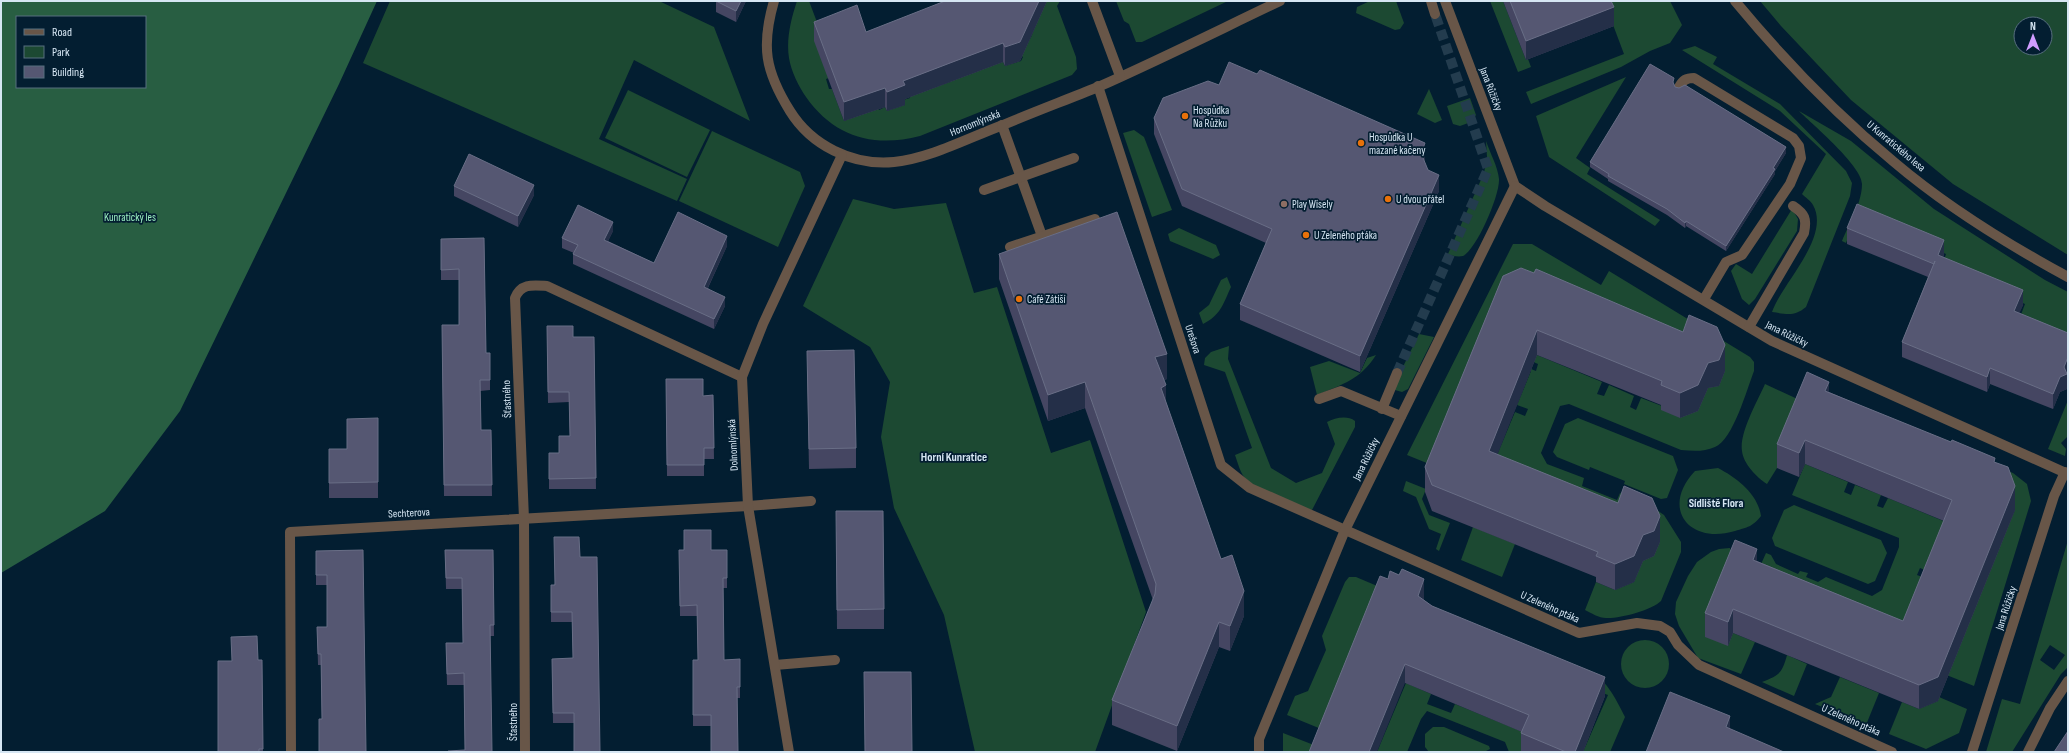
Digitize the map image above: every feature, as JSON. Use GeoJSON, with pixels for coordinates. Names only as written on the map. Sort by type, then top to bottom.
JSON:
{"type":"FeatureCollection","features":[{"type":"Feature","properties":{"kind":"street","name":"Hornomlýnská"},"geometry":{"type":"LineString","coordinates":[[774,1],[768,26],[766,52],[770,76],[795,120],[814,139],[842,155],[871,162],[893,162],[924,156],[1098,86],[1280,1]]}},
{"type":"Feature","properties":{"kind":"street"},"geometry":{"type":"LineString","coordinates":[[1092,1],[1120,76]]}},
{"type":"Feature","properties":{"kind":"street"},"geometry":{"type":"LineString","coordinates":[[1431,1],[1435,14]]}},
{"type":"Feature","properties":{"kind":"street","name":"Jana Růžičky"},"geometry":{"type":"LineString","coordinates":[[1445,1],[1515,186],[1545,206],[1704,299],[1772,342],[2066,473],[2054,496],[1972,752]]}},
{"type":"Feature","properties":{"kind":"street","name":"U Kunratického lesa"},"geometry":{"type":"LineString","coordinates":[[1735,1],[1758,29],[1823,98],[1894,163],[1987,230],[2068,277]]}},
{"type":"Feature","properties":{"kind":"street"},"geometry":{"type":"LineString","coordinates":[[1679,87],[1683,81],[1688,78],[1694,78],[1793,138],[1799,146],[1801,158],[1790,184],[1742,255],[1726,262],[1704,299]]}},
{"type":"Feature","properties":{"kind":"street","name":"Urešova"},"geometry":{"type":"LineString","coordinates":[[1098,86],[1221,465],[1250,488],[1345,530]]}},
{"type":"Feature","properties":{"kind":"street"},"geometry":{"type":"LineString","coordinates":[[1002,125],[1042,236]]}},
{"type":"Feature","properties":{"kind":"street","name":"Dolnomlýnská"},"geometry":{"type":"LineString","coordinates":[[789,752],[748,506],[742,377],[763,324],[842,155]]}},
{"type":"Feature","properties":{"kind":"street"},"geometry":{"type":"LineString","coordinates":[[984,190],[1074,158]]}},
{"type":"Feature","properties":{"kind":"street","name":"Jana Růžičky"},"geometry":{"type":"LineString","coordinates":[[1259,752],[1262,732],[1345,530],[1515,186]]}},
{"type":"Feature","properties":{"kind":"street"},"geometry":{"type":"LineString","coordinates":[[1749,327],[1804,233],[1806,222],[1801,212],[1793,206]]}},
{"type":"Feature","properties":{"kind":"street"},"geometry":{"type":"LineString","coordinates":[[1010,247],[1095,218]]}},
{"type":"Feature","properties":{"kind":"street","name":"Šťastného"},"geometry":{"type":"LineString","coordinates":[[525,752],[524,519],[515,298],[518,291],[524,286],[547,286],[742,377]]}},
{"type":"Feature","properties":{"kind":"street"},"geometry":{"type":"LineString","coordinates":[[1382,409],[1397,373]]}},
{"type":"Feature","properties":{"kind":"street"},"geometry":{"type":"LineString","coordinates":[[1319,398],[1341,391],[1401,416]]}},
{"type":"Feature","properties":{"kind":"street","name":"Sechterova"},"geometry":{"type":"LineString","coordinates":[[291,752],[290,532],[748,506],[811,501]]}},
{"type":"Feature","properties":{"kind":"street","name":"U Zeleného ptáka"},"geometry":{"type":"LineString","coordinates":[[1345,530],[1579,633],[1637,623],[1660,626],[1670,632],[1678,645],[1699,665],[1892,752]]}},
{"type":"Feature","properties":{"kind":"street"},"geometry":{"type":"LineString","coordinates":[[775,665],[835,660]]}},
{"type":"Feature","properties":{"kind":"street"},"geometry":{"type":"LineString","coordinates":[[2028,752],[2050,708],[2068,681]]}},
{"type":"Feature","properties":{"kind":"green space","name":"Kunratický les"},"geometry":{"type":"Polygon","coordinates":[[[1,1],[377,1],[339,84],[180,411],[105,511],[1,573],[1,1]]]}},
{"type":"Feature","properties":{"kind":"green space"},"geometry":{"type":"Polygon","coordinates":[[[390,1],[659,1],[714,27],[750,121],[634,60],[599,139],[687,179],[677,201],[363,63],[390,1]]]}},
{"type":"Feature","properties":{"kind":"green space"},"geometry":{"type":"Polygon","coordinates":[[[797,1],[809,1],[823,38],[829,78],[826,79],[829,89],[832,89],[844,121],[878,108],[879,110],[885,107],[887,111],[905,105],[903,100],[910,98],[910,96],[950,82],[950,80],[1002,60],[1005,66],[1021,61],[1023,57],[1021,56],[1031,37],[1045,1],[1060,1],[1057,6],[1076,57],[1077,69],[1072,75],[920,136],[887,141],[856,136],[829,122],[817,111],[806,97],[796,79],[790,63],[788,44],[791,22],[797,1]]]}},
{"type":"Feature","properties":{"kind":"green space"},"geometry":{"type":"Polygon","coordinates":[[[1116,1],[1228,1],[1142,42],[1136,42],[1129,24],[1124,21],[1116,1]]]}},
{"type":"Feature","properties":{"kind":"green space"},"geometry":{"type":"Polygon","coordinates":[[[1370,1],[1396,1],[1404,23],[1400,29],[1395,30],[1356,13],[1357,7],[1370,1]]]}},
{"type":"Feature","properties":{"kind":"green space"},"geometry":{"type":"Polygon","coordinates":[[[1490,1],[1503,1],[1526,60],[1528,59],[1531,67],[1518,72],[1490,1]]]}},
{"type":"Feature","properties":{"kind":"green space"},"geometry":{"type":"Polygon","coordinates":[[[1604,1],[1670,1],[1682,25],[1670,43],[1650,51],[1621,67],[1531,104],[1526,92],[1624,54],[1604,1]]]}},
{"type":"Feature","properties":{"kind":"green space"},"geometry":{"type":"Polygon","coordinates":[[[1760,1],[2068,1],[2068,255],[1953,184],[1851,100],[1781,26],[1760,1]]]}},
{"type":"Feature","properties":{"kind":"green space"},"geometry":{"type":"Polygon","coordinates":[[[1695,46],[1717,57],[1713,64],[1780,104],[1846,171],[1852,183],[1850,196],[1806,307],[1794,314],[1772,312],[1777,300],[1803,260],[1816,231],[1817,218],[1813,205],[1802,194],[1826,154],[1780,111],[1682,50],[1695,46]]]}},
{"type":"Feature","properties":{"kind":"green space"},"geometry":{"type":"Polygon","coordinates":[[[1626,77],[1576,158],[1590,168],[1587,174],[1660,220],[1655,226],[1549,157],[1536,116],[1626,77]]]}},
{"type":"Feature","properties":{"kind":"green space"},"geometry":{"type":"Polygon","coordinates":[[[1429,89],[1442,120],[1435,123],[1417,114],[1429,89]]]}},
{"type":"Feature","properties":{"kind":"green space"},"geometry":{"type":"Polygon","coordinates":[[[628,90],[710,130],[687,177],[605,138],[628,90]]]}},
{"type":"Feature","properties":{"kind":"green space"},"geometry":{"type":"Polygon","coordinates":[[[1470,98],[1476,115],[1471,122],[1460,126],[1453,124],[1447,106],[1470,98]]]}},
{"type":"Feature","properties":{"kind":"green space"},"geometry":{"type":"Polygon","coordinates":[[[1799,111],[1851,141],[1934,209],[2045,280],[2068,292],[2068,346],[2017,325],[2025,304],[1941,269],[1946,254],[1856,217],[1846,243],[1842,241],[1860,199],[1862,184],[1860,176],[1836,146],[1799,111]]]}},
{"type":"Feature","properties":{"kind":"green space"},"geometry":{"type":"Polygon","coordinates":[[[1134,130],[1144,137],[1172,210],[1152,217],[1123,133],[1134,130]]]}},
{"type":"Feature","properties":{"kind":"green space"},"geometry":{"type":"Polygon","coordinates":[[[712,131],[800,172],[805,186],[778,247],[679,201],[712,131]]]}},
{"type":"Feature","properties":{"kind":"green space"},"geometry":{"type":"Polygon","coordinates":[[[1486,141],[1496,165],[1499,179],[1496,197],[1481,233],[1469,251],[1463,256],[1451,255],[1448,254],[1484,173],[1487,157],[1486,141]]]}},
{"type":"Feature","properties":{"kind":"green space"},"geometry":{"type":"Polygon","coordinates":[[[853,199],[894,209],[946,203],[974,293],[997,287],[1051,453],[1090,440],[1146,612],[1095,752],[975,752],[944,615],[894,508],[881,437],[890,382],[870,347],[803,306],[853,199]]]}},
{"type":"Feature","properties":{"kind":"green space"},"geometry":{"type":"Polygon","coordinates":[[[1792,209],[1798,219],[1797,231],[1755,299],[1749,305],[1742,299],[1731,271],[1736,264],[1752,274],[1792,209]]]}},
{"type":"Feature","properties":{"kind":"green space"},"geometry":{"type":"Polygon","coordinates":[[[1179,228],[1216,245],[1220,255],[1213,259],[1170,241],[1168,234],[1179,228]]]}},
{"type":"Feature","properties":{"kind":"green space"},"geometry":{"type":"Polygon","coordinates":[[[1513,244],[1532,244],[1601,285],[1609,271],[1750,357],[1754,362],[1754,371],[1739,413],[1728,435],[1715,447],[1707,450],[1681,450],[1569,404],[1560,406],[1541,453],[1547,464],[1584,478],[1582,486],[1617,500],[1620,493],[1648,504],[1664,515],[1681,542],[1681,552],[1661,601],[1643,611],[1619,617],[1603,618],[1585,610],[1596,582],[1615,590],[1634,582],[1644,557],[1497,455],[1515,412],[1525,416],[1528,409],[1517,405],[1531,371],[1526,367],[1536,371],[1538,364],[1529,360],[1537,355],[1602,382],[1597,394],[1604,396],[1609,385],[1634,396],[1630,407],[1636,410],[1641,398],[1662,406],[1680,418],[1536,295],[1439,468],[1407,455],[1513,244]]]}},
{"type":"Feature","properties":{"kind":"green space"},"geometry":{"type":"Polygon","coordinates":[[[1227,277],[1231,287],[1223,304],[1214,317],[1203,324],[1199,313],[1209,305],[1221,280],[1227,277]]]}},
{"type":"Feature","properties":{"kind":"green space"},"geometry":{"type":"Polygon","coordinates":[[[1419,334],[1434,337],[1408,389],[1402,392],[1395,390],[1396,381],[1419,334]]]}},
{"type":"Feature","properties":{"kind":"green space"},"geometry":{"type":"Polygon","coordinates":[[[1229,346],[1228,359],[1271,468],[1296,483],[1322,473],[1335,444],[1327,422],[1341,418],[1348,418],[1355,421],[1355,427],[1312,510],[1268,493],[1252,484],[1241,472],[1235,455],[1252,448],[1225,372],[1204,365],[1205,358],[1211,352],[1229,346]]]}},
{"type":"Feature","properties":{"kind":"green space"},"geometry":{"type":"Polygon","coordinates":[[[1376,355],[1364,370],[1357,376],[1343,384],[1317,395],[1310,367],[1329,361],[1360,373],[1367,358],[1376,355]]]}},
{"type":"Feature","properties":{"kind":"green space"},"geometry":{"type":"Polygon","coordinates":[[[1765,384],[1804,402],[1777,468],[1767,484],[1755,474],[1748,465],[1742,451],[1743,435],[1746,426],[1765,384]]]}},
{"type":"Feature","properties":{"kind":"green space"},"geometry":{"type":"Polygon","coordinates":[[[2068,400],[2068,436],[2061,443],[2066,449],[2065,456],[2048,449],[2068,400]]]}},
{"type":"Feature","properties":{"kind":"green space"},"geometry":{"type":"Polygon","coordinates":[[[1578,418],[1673,456],[1678,470],[1667,498],[1661,499],[1624,484],[1625,481],[1590,467],[1589,470],[1557,457],[1553,452],[1565,424],[1578,418]]]}},
{"type":"Feature","properties":{"kind":"green space"},"geometry":{"type":"Polygon","coordinates":[[[1903,430],[2013,473],[2027,484],[2031,501],[1974,686],[1944,674],[2015,510],[1903,430]]]}},
{"type":"Feature","properties":{"kind":"green space"},"geometry":{"type":"Polygon","coordinates":[[[1805,464],[1848,482],[1844,492],[1851,495],[1855,485],[1881,495],[1877,506],[1883,508],[1888,498],[1953,525],[1932,573],[1920,568],[1917,575],[1930,580],[1912,624],[1757,573],[1766,553],[1771,555],[1776,564],[1798,574],[1800,571],[1808,573],[1806,577],[1818,582],[1826,577],[1872,596],[1882,590],[1899,547],[1899,538],[1792,495],[1805,464]]]}},
{"type":"Feature","properties":{"kind":"green space"},"geometry":{"type":"Polygon","coordinates":[[[1718,468],[1746,488],[1756,501],[1761,516],[1750,526],[1735,531],[1719,534],[1704,533],[1693,528],[1685,520],[1680,510],[1680,498],[1685,485],[1695,471],[1718,468]]]}},
{"type":"Feature","properties":{"kind":"green space"},"geometry":{"type":"Polygon","coordinates":[[[1406,481],[1426,489],[1422,499],[1429,515],[1450,523],[1439,551],[1436,549],[1441,534],[1429,529],[1416,497],[1403,491],[1406,481]]]}},
{"type":"Feature","properties":{"kind":"green space"},"geometry":{"type":"Polygon","coordinates":[[[1794,505],[1881,540],[1887,553],[1875,581],[1868,584],[1775,546],[1772,538],[1784,510],[1794,505]]]}},
{"type":"Feature","properties":{"kind":"green space"},"geometry":{"type":"Polygon","coordinates":[[[1473,527],[1515,544],[1502,577],[1461,560],[1473,527]]]}},
{"type":"Feature","properties":{"kind":"green space"},"geometry":{"type":"Polygon","coordinates":[[[2068,540],[2067,668],[2061,674],[2012,752],[1986,752],[2002,699],[2020,704],[2068,540]],[[2050,645],[2040,660],[2054,670],[2065,655],[2050,645]]]}},
{"type":"Feature","properties":{"kind":"green space"},"geometry":{"type":"Polygon","coordinates":[[[1730,548],[1735,564],[1733,633],[1755,642],[1741,674],[1698,658],[1679,626],[1675,614],[1676,602],[1688,576],[1697,562],[1711,552],[1719,549],[1730,548]]]}},
{"type":"Feature","properties":{"kind":"green space"},"geometry":{"type":"Polygon","coordinates":[[[1349,577],[1356,577],[1382,588],[1326,731],[1287,715],[1295,696],[1308,691],[1326,650],[1322,636],[1345,582],[1349,577]]]}},
{"type":"Feature","properties":{"kind":"green space"},"geometry":{"type":"Polygon","coordinates":[[[1645,640],[1654,642],[1662,647],[1667,655],[1669,664],[1667,673],[1662,681],[1654,686],[1645,688],[1636,686],[1628,681],[1623,673],[1621,664],[1623,655],[1628,647],[1636,642],[1645,640]]]}},
{"type":"Feature","properties":{"kind":"green space"},"geometry":{"type":"Polygon","coordinates":[[[1787,655],[1807,664],[1794,696],[1762,682],[1779,673],[1787,655]]]}},
{"type":"Feature","properties":{"kind":"green space"},"geometry":{"type":"Polygon","coordinates":[[[1585,669],[1598,677],[1609,689],[1625,717],[1610,752],[1583,752],[1608,695],[1597,691],[1581,672],[1585,669]]]}},
{"type":"Feature","properties":{"kind":"green space"},"geometry":{"type":"Polygon","coordinates":[[[1840,677],[1879,693],[1866,725],[1815,704],[1831,697],[1840,677]]]}},
{"type":"Feature","properties":{"kind":"green space"},"geometry":{"type":"Polygon","coordinates":[[[1406,683],[1431,694],[1427,704],[1451,713],[1455,704],[1530,735],[1521,752],[1509,752],[1505,742],[1427,711],[1421,719],[1407,752],[1377,752],[1406,683]]]}},
{"type":"Feature","properties":{"kind":"green space"},"geometry":{"type":"Polygon","coordinates":[[[1939,697],[1967,709],[1959,733],[1926,749],[1889,734],[1902,702],[1919,709],[1938,701],[1939,697]]]}},
{"type":"Feature","properties":{"kind":"green space"},"geometry":{"type":"Polygon","coordinates":[[[1433,727],[1444,727],[1489,746],[1490,749],[1484,752],[1429,752],[1425,747],[1425,734],[1433,727]]]}},
{"type":"Feature","properties":{"kind":"green space"},"geometry":{"type":"Polygon","coordinates":[[[1283,733],[1319,747],[1317,752],[1283,752],[1283,733]]]}},
{"type":"Feature","properties":{"kind":"building"},"geometry":{"type":"Polygon","coordinates":[[[716,1],[741,1],[736,11],[716,1]]]}},
{"type":"Feature","properties":{"kind":"building"},"geometry":{"type":"Polygon","coordinates":[[[945,1],[1039,1],[1020,42],[1005,47],[1003,43],[903,81],[905,85],[887,92],[885,88],[844,102],[814,22],[857,5],[866,32],[945,1]]]}},
{"type":"Feature","properties":{"kind":"building"},"geometry":{"type":"Polygon","coordinates":[[[1510,1],[1611,1],[1614,7],[1526,41],[1510,1]]]}},
{"type":"Feature","properties":{"kind":"building"},"geometry":{"type":"Polygon","coordinates":[[[1229,62],[1257,74],[1260,70],[1425,143],[1421,153],[1428,170],[1439,175],[1360,356],[1240,304],[1272,229],[1182,189],[1154,118],[1163,98],[1208,81],[1219,85],[1229,62]]]}},
{"type":"Feature","properties":{"kind":"building"},"geometry":{"type":"Polygon","coordinates":[[[1650,64],[1674,78],[1673,82],[1675,87],[1679,88],[1685,85],[1786,147],[1773,168],[1775,169],[1726,246],[1686,221],[1685,223],[1667,209],[1608,176],[1609,174],[1590,162],[1650,64]]]}},
{"type":"Feature","properties":{"kind":"building"},"geometry":{"type":"Polygon","coordinates":[[[469,154],[534,185],[518,216],[454,186],[469,154]]]}},
{"type":"Feature","properties":{"kind":"building"},"geometry":{"type":"Polygon","coordinates":[[[1857,204],[1944,240],[1938,255],[2023,290],[2014,311],[2068,333],[2068,357],[2064,367],[2067,374],[2060,377],[2053,394],[1990,368],[1987,377],[1902,342],[1934,264],[1847,228],[1857,204]]]}},
{"type":"Feature","properties":{"kind":"building"},"geometry":{"type":"Polygon","coordinates":[[[578,205],[613,222],[604,240],[654,263],[678,212],[727,236],[704,287],[725,297],[714,319],[573,254],[578,245],[562,238],[578,205]]]}},
{"type":"Feature","properties":{"kind":"building"},"geometry":{"type":"Polygon","coordinates":[[[1117,212],[1167,354],[1155,357],[1166,385],[1161,388],[1221,559],[1232,555],[1244,591],[1230,626],[1219,622],[1177,726],[1112,700],[1155,594],[1156,584],[1085,382],[1048,395],[999,254],[1117,212]]]}},
{"type":"Feature","properties":{"kind":"building"},"geometry":{"type":"Polygon","coordinates":[[[484,238],[486,353],[490,353],[490,380],[480,380],[481,430],[491,430],[492,485],[444,485],[442,325],[459,325],[459,269],[441,270],[441,239],[484,238]]]}},
{"type":"Feature","properties":{"kind":"building"},"geometry":{"type":"Polygon","coordinates":[[[1521,268],[1534,273],[1536,269],[1683,332],[1689,315],[1717,327],[1725,345],[1719,360],[1708,363],[1698,385],[1680,393],[1661,385],[1662,381],[1537,330],[1489,451],[1618,503],[1624,486],[1652,498],[1660,516],[1654,531],[1643,535],[1634,556],[1615,564],[1596,556],[1598,552],[1432,485],[1425,467],[1503,276],[1521,268]]]}},
{"type":"Feature","properties":{"kind":"building"},"geometry":{"type":"Polygon","coordinates":[[[547,326],[573,326],[573,337],[594,337],[596,478],[549,479],[549,453],[559,453],[559,436],[570,436],[569,392],[548,392],[547,326]]]}},
{"type":"Feature","properties":{"kind":"building"},"geometry":{"type":"Polygon","coordinates":[[[854,350],[856,448],[809,449],[807,351],[854,350]]]}},
{"type":"Feature","properties":{"kind":"building"},"geometry":{"type":"Polygon","coordinates":[[[1807,372],[1829,382],[1825,391],[1951,442],[1952,440],[1995,458],[1994,462],[2008,467],[2015,486],[1938,677],[1919,685],[1733,609],[1728,622],[1705,613],[1735,540],[1757,549],[1753,560],[1903,621],[1952,500],[1805,440],[1799,453],[1777,444],[1807,372]]]}},
{"type":"Feature","properties":{"kind":"building"},"geometry":{"type":"Polygon","coordinates":[[[666,379],[703,379],[703,396],[713,395],[714,448],[704,448],[704,465],[667,465],[666,379]]]}},
{"type":"Feature","properties":{"kind":"building"},"geometry":{"type":"Polygon","coordinates":[[[378,418],[378,482],[329,483],[329,449],[347,449],[347,419],[378,418]]]}},
{"type":"Feature","properties":{"kind":"building"},"geometry":{"type":"Polygon","coordinates":[[[836,511],[883,511],[884,609],[837,610],[836,511]]]}},
{"type":"Feature","properties":{"kind":"building"},"geometry":{"type":"Polygon","coordinates":[[[684,530],[711,530],[711,550],[727,550],[727,578],[723,578],[724,660],[740,659],[740,687],[737,687],[738,752],[711,752],[711,715],[693,715],[693,660],[698,660],[697,605],[680,606],[679,550],[684,550],[684,530]]]}},
{"type":"Feature","properties":{"kind":"building"},"geometry":{"type":"Polygon","coordinates":[[[554,537],[579,537],[580,557],[597,557],[600,752],[574,752],[574,713],[553,713],[552,659],[573,658],[572,612],[551,612],[551,585],[555,585],[554,537]]]}},
{"type":"Feature","properties":{"kind":"building"},"geometry":{"type":"Polygon","coordinates":[[[363,550],[366,752],[319,752],[319,719],[322,719],[321,654],[318,654],[317,627],[327,627],[327,575],[316,575],[316,551],[363,550]]]}},
{"type":"Feature","properties":{"kind":"building"},"geometry":{"type":"Polygon","coordinates":[[[445,550],[493,550],[494,625],[490,625],[492,752],[448,752],[465,750],[464,673],[447,674],[446,643],[463,643],[462,578],[446,578],[445,550]]]}},
{"type":"Feature","properties":{"kind":"building"},"geometry":{"type":"Polygon","coordinates":[[[1402,569],[1424,579],[1418,596],[1432,606],[1605,677],[1575,752],[1566,752],[1521,733],[1529,715],[1405,664],[1369,752],[1309,752],[1380,576],[1388,579],[1390,571],[1399,575],[1402,569]]]}},
{"type":"Feature","properties":{"kind":"building"},"geometry":{"type":"Polygon","coordinates":[[[257,636],[258,660],[262,660],[263,749],[259,749],[259,752],[218,752],[218,661],[232,661],[231,637],[257,636]]]}},
{"type":"Feature","properties":{"kind":"building"},"geometry":{"type":"Polygon","coordinates":[[[864,672],[911,672],[912,752],[865,752],[864,672]]]}},
{"type":"Feature","properties":{"kind":"building"},"geometry":{"type":"Polygon","coordinates":[[[1670,692],[1730,716],[1726,727],[1784,752],[1646,752],[1670,692]]]}},
{"type":"Feature","properties":{"kind":"building"},"geometry":{"type":"Polygon","coordinates":[[[2068,731],[2068,752],[2054,752],[2068,731]]]}},
{"type":"Feature","properties":{"kind":"tunnel"},"geometry":{"type":"LineString","coordinates":[[1397,373],[1488,169],[1435,14]]}},
{"type":"Feature","properties":{"kind":"place","name":"Hospůdka Na Růžku"},"geometry":{"type":"Point","coordinates":[1185,116]}},
{"type":"Feature","properties":{"kind":"place","name":"Hospůdka U mazané kačeny"},"geometry":{"type":"Point","coordinates":[1361,143]}},
{"type":"Feature","properties":{"kind":"place","name":"U dvou přátel"},"geometry":{"type":"Point","coordinates":[1388,199]}},
{"type":"Feature","properties":{"kind":"place","name":"Play Wisely"},"geometry":{"type":"Point","coordinates":[1284,204]}},
{"type":"Feature","properties":{"kind":"place","name":"U Zeleného ptáka"},"geometry":{"type":"Point","coordinates":[1306,235]}},
{"type":"Feature","properties":{"kind":"place","name":"Café Zátiší"},"geometry":{"type":"Point","coordinates":[1019,299]}},
{"type":"Feature","properties":{"kind":"district","name":"Horní Kunratice"},"geometry":{"type":"Point","coordinates":[954,457]}},
{"type":"Feature","properties":{"kind":"district","name":"Sídliště Flora"},"geometry":{"type":"Point","coordinates":[1716,503]}}]}
